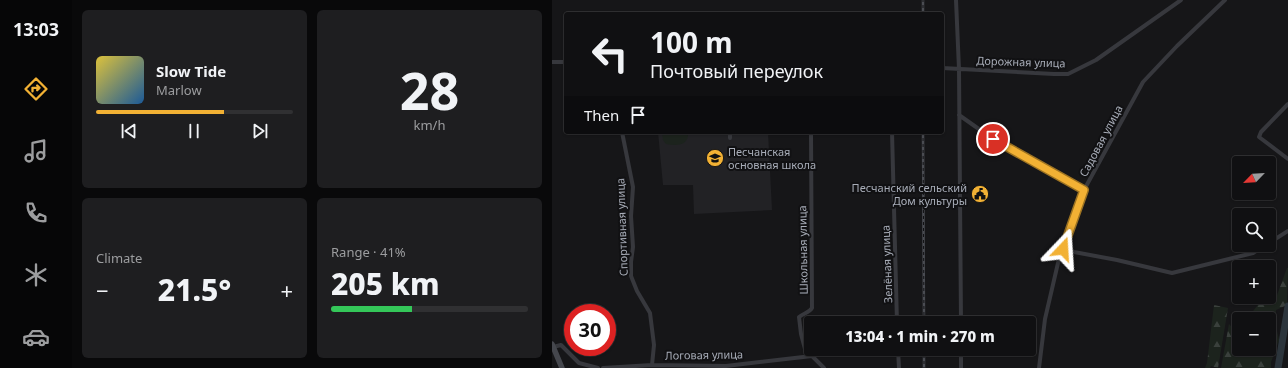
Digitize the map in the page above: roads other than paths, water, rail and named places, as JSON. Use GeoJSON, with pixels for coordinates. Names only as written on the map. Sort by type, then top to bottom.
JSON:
{"type":"FeatureCollection","features":[{"type":"Feature","properties":{"kind":"street"},"geometry":{"type":"LineString","coordinates":[[956,0],[959,69],[961,316]]}},
{"type":"Feature","properties":{"kind":"street","name":"Дорожная улица"},"geometry":{"type":"LineString","coordinates":[[944,68],[1068,74],[1096,60],[1182,0]]}},
{"type":"Feature","properties":{"kind":"street","name":"Садовая улица"},"geometry":{"type":"LineString","coordinates":[[1039,368],[1045,319],[1058,263],[1084,190],[1143,82],[1177,46],[1225,0]]}},
{"type":"Feature","properties":{"kind":"street"},"geometry":{"type":"LineString","coordinates":[[552,62],[564,62]]}},
{"type":"Feature","properties":{"kind":"street"},"geometry":{"type":"LineString","coordinates":[[1288,104],[1261,132],[1259,137],[1288,160]]}},
{"type":"Feature","properties":{"kind":"street"},"geometry":{"type":"LineString","coordinates":[[959,115],[993,139],[1084,190]]}},
{"type":"Feature","properties":{"kind":"street","name":"Спортивная улица"},"geometry":{"type":"LineString","coordinates":[[622,134],[632,187],[631,216],[633,247],[631,276],[637,291],[650,314],[654,345],[652,365]]}},
{"type":"Feature","properties":{"kind":"street","name":"Школьная улица"},"geometry":{"type":"LineString","coordinates":[[804,345],[799,317],[802,314],[810,312],[812,308],[811,134]]}},
{"type":"Feature","properties":{"kind":"street","name":"Зелёная улица"},"geometry":{"type":"LineString","coordinates":[[892,134],[897,316]]}},
{"type":"Feature","properties":{"kind":"street"},"geometry":{"type":"LineString","coordinates":[[1276,239],[1288,231]]}},
{"type":"Feature","properties":{"kind":"street"},"geometry":{"type":"LineString","coordinates":[[1063,249],[1117,260],[1172,274],[1254,252]]}},
{"type":"Feature","properties":{"kind":"street"},"geometry":{"type":"LineString","coordinates":[[562,368],[553,346],[561,345],[578,363],[598,368]]}},
{"type":"Feature","properties":{"kind":"street"},"geometry":{"type":"LineString","coordinates":[[812,356],[824,368]]}},
{"type":"Feature","properties":{"kind":"street","name":"Логовая улица"},"geometry":{"type":"LineString","coordinates":[[603,368],[652,365],[726,366],[812,356]]}},
{"type":"Feature","properties":{"kind":"street"},"geometry":{"type":"LineString","coordinates":[[898,356],[899,368]]}},
{"type":"Feature","properties":{"kind":"street"},"geometry":{"type":"LineString","coordinates":[[961,356],[961,368]]}},
{"type":"Feature","properties":{"kind":"waterway"},"geometry":{"type":"LineString","coordinates":[[1278,368],[1288,306]]}},
{"type":"Feature","properties":{"kind":"railway"},"geometry":{"type":"LineString","coordinates":[[923,0],[923,12]]}},
{"type":"Feature","properties":{"kind":"railway"},"geometry":{"type":"LineString","coordinates":[[923,134],[924,316]]}},
{"type":"Feature","properties":{"kind":"railway"},"geometry":{"type":"LineString","coordinates":[[924,356],[924,368]]}},
{"type":"Feature","properties":{"kind":"place","name":"Песчанская основная школа"},"geometry":{"type":"Point","coordinates":[715,158]}},
{"type":"Feature","properties":{"kind":"place","name":"Песчанский сельский Дом культуры"},"geometry":{"type":"Point","coordinates":[980,194]}}]}
